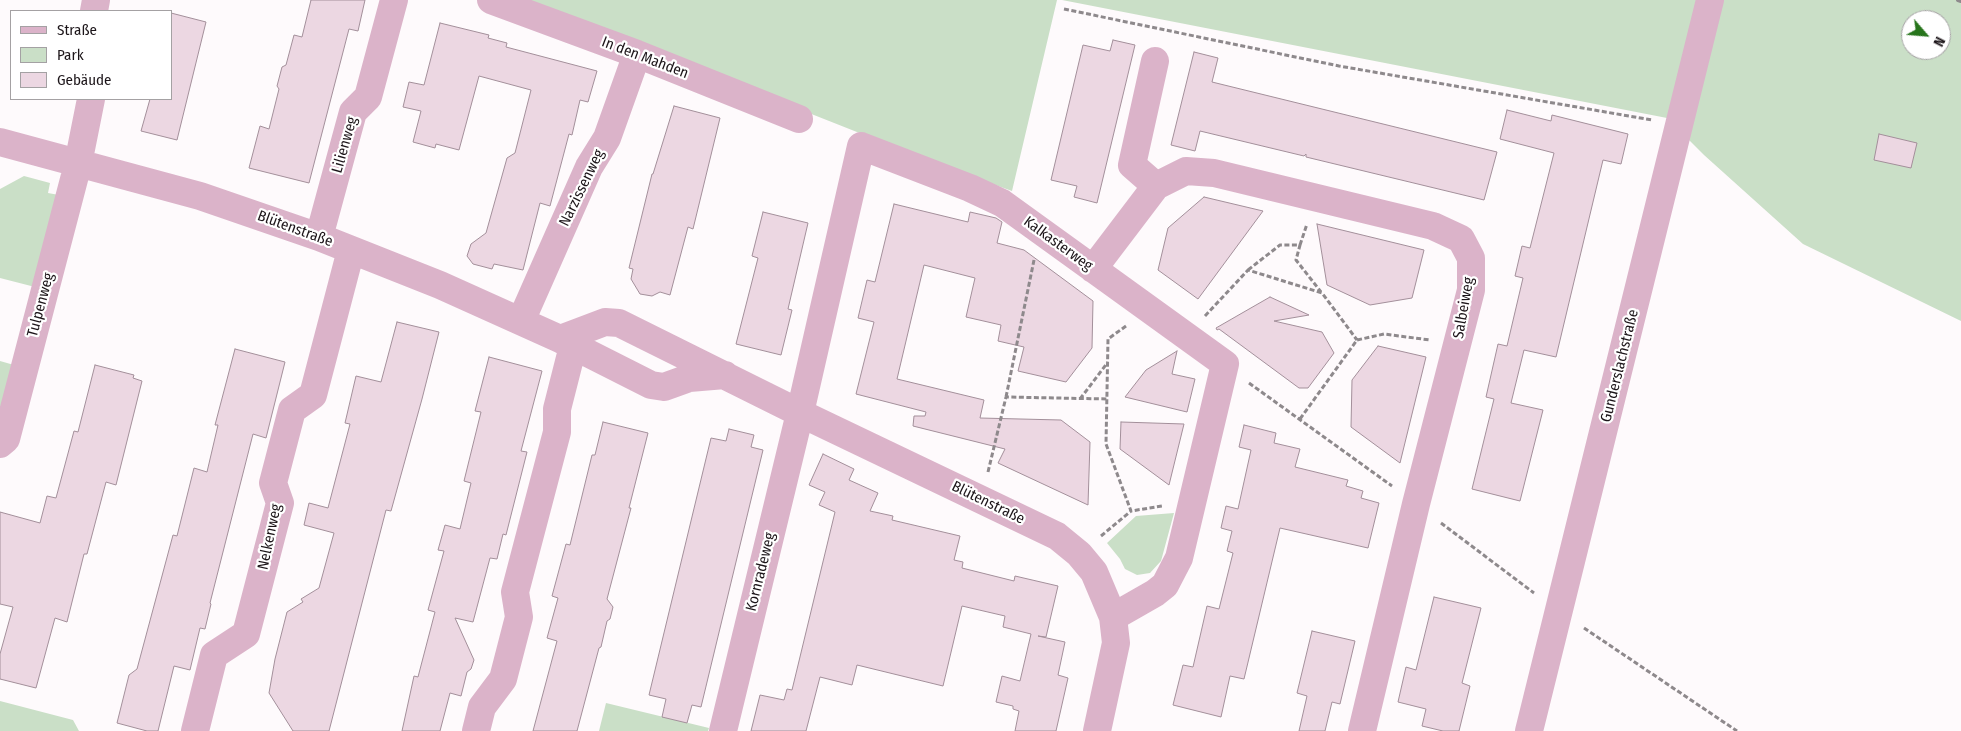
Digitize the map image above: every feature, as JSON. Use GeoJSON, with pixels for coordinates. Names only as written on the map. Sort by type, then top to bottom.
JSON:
{"type":"FeatureCollection","features":[{"type":"Feature","properties":{"kind":"street","name":"Lilienweg"},"geometry":{"type":"LineString","coordinates":[[319,237],[353,112],[368,97],[394,0]]}},
{"type":"Feature","properties":{"kind":"street","name":"In den Mahden"},"geometry":{"type":"LineString","coordinates":[[491,0],[637,54],[799,119]]}},
{"type":"Feature","properties":{"kind":"street","name":"Gunderslachstraße"},"geometry":{"type":"LineString","coordinates":[[1529,731],[1710,0]]}},
{"type":"Feature","properties":{"kind":"street","name":"Narzissenweg"},"geometry":{"type":"LineString","coordinates":[[521,321],[589,167],[607,138],[637,54]]}},
{"type":"Feature","properties":{"kind":"street"},"geometry":{"type":"LineString","coordinates":[[1155,61],[1132,164],[1156,186]]}},
{"type":"Feature","properties":{"kind":"street","name":"Tulpenweg"},"geometry":{"type":"LineString","coordinates":[[0,444],[6,439],[78,164],[91,100]]}},
{"type":"Feature","properties":{"kind":"street","name":"Kalkasterweg"},"geometry":{"type":"LineString","coordinates":[[800,413],[861,146],[1002,202],[1225,364],[1179,558],[1165,585],[1155,594],[1113,616]]}},
{"type":"Feature","properties":{"kind":"street","name":"Blütenstraße"},"geometry":{"type":"LineString","coordinates":[[7,149],[78,164],[200,196],[319,237],[440,285],[521,321],[651,385],[664,386],[689,378],[725,375]]}},
{"type":"Feature","properties":{"kind":"street","name":"Salbeiweg"},"geometry":{"type":"LineString","coordinates":[[1093,269],[1156,186],[1186,170],[1214,173],[1433,226],[1461,239],[1471,258],[1470,290],[1416,504],[1362,731]]}},
{"type":"Feature","properties":{"kind":"street","name":"Nelkenweg"},"geometry":{"type":"LineString","coordinates":[[195,731],[214,655],[246,634],[280,503],[273,483],[292,410],[313,394],[351,250]]}},
{"type":"Feature","properties":{"kind":"street","name":"Blütenstraße"},"geometry":{"type":"LineString","coordinates":[[566,343],[605,322],[619,322],[800,413],[1057,536],[1079,554],[1094,572],[1113,616],[1116,643],[1097,731]]}},
{"type":"Feature","properties":{"kind":"street"},"geometry":{"type":"LineString","coordinates":[[476,731],[482,707],[503,679],[518,617],[515,592],[557,432],[557,409],[566,343]]}},
{"type":"Feature","properties":{"kind":"street","name":"Kornradeweg"},"geometry":{"type":"LineString","coordinates":[[722,731],[800,413]]}},
{"type":"Feature","properties":{"kind":"path"},"geometry":{"type":"LineString","coordinates":[[1064,9],[1338,66],[1680,125]]}},
{"type":"Feature","properties":{"kind":"path"},"geometry":{"type":"LineString","coordinates":[[982,500],[1006,397],[1040,230]]}},
{"type":"Feature","properties":{"kind":"path"},"geometry":{"type":"LineString","coordinates":[[1186,336],[1248,270],[1280,245],[1300,245],[1296,260],[1357,340]]}},
{"type":"Feature","properties":{"kind":"path"},"geometry":{"type":"LineString","coordinates":[[1248,270],[1322,293]]}},
{"type":"Feature","properties":{"kind":"path"},"geometry":{"type":"LineString","coordinates":[[1131,511],[1106,444],[1108,339],[1148,309]]}},
{"type":"Feature","properties":{"kind":"path"},"geometry":{"type":"LineString","coordinates":[[1300,420],[1357,340],[1384,334],[1457,344]]}},
{"type":"Feature","properties":{"kind":"path"},"geometry":{"type":"LineString","coordinates":[[1080,398],[1108,362]]}},
{"type":"Feature","properties":{"kind":"path"},"geometry":{"type":"LineString","coordinates":[[1006,397],[1108,399]]}},
{"type":"Feature","properties":{"kind":"path"},"geometry":{"type":"LineString","coordinates":[[1079,554],[1131,511],[1192,502]]}},
{"type":"Feature","properties":{"kind":"path"},"geometry":{"type":"LineString","coordinates":[[1559,611],[1737,731]]}},
{"type":"Feature","properties":{"kind":"green space"},"geometry":{"type":"Polygon","coordinates":[[[523,0],[1057,0],[1012,191],[948,168],[523,0]]]}},
{"type":"Feature","properties":{"kind":"green space"},"geometry":{"type":"Polygon","coordinates":[[[1062,0],[1961,0],[1961,321],[1803,244],[1704,155],[1667,118],[1062,0]]]}},
{"type":"Feature","properties":{"kind":"green space"},"geometry":{"type":"Polygon","coordinates":[[[24,176],[50,183],[48,193],[59,195],[35,287],[0,278],[0,189],[24,176]]]}},
{"type":"Feature","properties":{"kind":"green space"},"geometry":{"type":"Polygon","coordinates":[[[0,361],[14,365],[0,421],[0,361]]]}},
{"type":"Feature","properties":{"kind":"green space"},"geometry":{"type":"Polygon","coordinates":[[[1174,513],[1161,561],[1150,573],[1137,575],[1125,569],[1120,559],[1107,543],[1136,516],[1174,513]]]}},
{"type":"Feature","properties":{"kind":"green space"},"geometry":{"type":"Polygon","coordinates":[[[0,701],[73,720],[79,731],[0,731],[0,701]]]}},
{"type":"Feature","properties":{"kind":"green space"},"geometry":{"type":"Polygon","coordinates":[[[606,703],[709,728],[708,731],[599,731],[606,703]]]}},
{"type":"Feature","properties":{"kind":"building"},"geometry":{"type":"Polygon","coordinates":[[[311,0],[365,0],[358,31],[349,29],[309,183],[249,168],[260,126],[269,129],[279,89],[277,86],[282,67],[286,65],[294,35],[302,37],[311,0]]]}},
{"type":"Feature","properties":{"kind":"building"},"geometry":{"type":"Polygon","coordinates":[[[172,13],[206,22],[177,140],[141,131],[150,100],[172,100],[172,13]]]}},
{"type":"Feature","properties":{"kind":"building"},"geometry":{"type":"Polygon","coordinates":[[[440,23],[489,35],[488,38],[507,43],[506,47],[597,71],[588,102],[580,100],[572,135],[569,134],[550,206],[540,203],[523,270],[494,264],[492,269],[473,264],[467,256],[471,244],[486,233],[507,158],[515,153],[531,90],[479,76],[459,150],[436,144],[435,148],[413,142],[421,111],[403,107],[409,82],[424,85],[440,23]]]}},
{"type":"Feature","properties":{"kind":"building"},"geometry":{"type":"Polygon","coordinates":[[[1113,40],[1135,45],[1097,203],[1074,197],[1077,186],[1051,180],[1083,45],[1110,51],[1113,40]]]}},
{"type":"Feature","properties":{"kind":"building"},"geometry":{"type":"Polygon","coordinates":[[[1194,52],[1218,58],[1212,82],[1497,152],[1484,200],[1306,157],[1306,154],[1304,156],[1200,131],[1195,151],[1171,145],[1194,52]]]}},
{"type":"Feature","properties":{"kind":"building"},"geometry":{"type":"Polygon","coordinates":[[[674,106],[720,118],[693,229],[688,227],[670,295],[660,292],[652,296],[640,294],[631,279],[633,269],[629,268],[652,174],[674,106]]]}},
{"type":"Feature","properties":{"kind":"building"},"geometry":{"type":"Polygon","coordinates":[[[1507,110],[1551,121],[1552,115],[1628,134],[1621,164],[1603,160],[1556,357],[1524,350],[1511,403],[1543,410],[1520,501],[1472,489],[1494,399],[1486,397],[1498,344],[1507,346],[1523,278],[1515,276],[1522,246],[1530,248],[1554,153],[1500,139],[1507,110]]]}},
{"type":"Feature","properties":{"kind":"building"},"geometry":{"type":"Polygon","coordinates":[[[1879,134],[1917,143],[1911,168],[1874,160],[1879,134]]]}},
{"type":"Feature","properties":{"kind":"building"},"geometry":{"type":"Polygon","coordinates":[[[1204,197],[1263,211],[1198,299],[1158,270],[1168,228],[1204,197]]]}},
{"type":"Feature","properties":{"kind":"building"},"geometry":{"type":"Polygon","coordinates":[[[894,204],[968,222],[970,212],[996,218],[1002,222],[997,243],[1024,250],[1093,301],[1092,348],[1066,382],[1018,371],[1024,347],[998,341],[1001,325],[966,317],[975,278],[924,265],[897,379],[984,400],[980,418],[1061,420],[1090,442],[1088,505],[998,463],[1005,449],[913,426],[914,416],[925,416],[926,412],[856,394],[874,322],[858,318],[867,280],[875,282],[894,204]]]}},
{"type":"Feature","properties":{"kind":"building"},"geometry":{"type":"Polygon","coordinates":[[[763,212],[808,223],[788,309],[792,310],[781,355],[736,344],[758,258],[752,256],[763,212]]]}},
{"type":"Feature","properties":{"kind":"building"},"geometry":{"type":"Polygon","coordinates":[[[1317,224],[1424,250],[1412,298],[1370,305],[1327,285],[1317,224]]]}},
{"type":"Feature","properties":{"kind":"building"},"geometry":{"type":"Polygon","coordinates":[[[1270,297],[1309,315],[1274,321],[1322,332],[1334,353],[1308,388],[1299,388],[1216,328],[1270,297]]]}},
{"type":"Feature","properties":{"kind":"building"},"geometry":{"type":"Polygon","coordinates":[[[397,322],[439,332],[422,399],[391,511],[386,510],[329,731],[293,731],[269,693],[275,659],[287,612],[303,602],[301,599],[319,588],[334,533],[304,525],[309,503],[328,508],[350,424],[345,423],[356,376],[381,382],[397,322]]]}},
{"type":"Feature","properties":{"kind":"building"},"geometry":{"type":"Polygon","coordinates":[[[1378,346],[1426,357],[1400,463],[1351,427],[1352,380],[1378,346]]]}},
{"type":"Feature","properties":{"kind":"building"},"geometry":{"type":"Polygon","coordinates":[[[235,349],[285,362],[266,438],[253,434],[205,629],[200,628],[190,670],[174,666],[158,731],[147,731],[117,723],[129,675],[137,669],[173,535],[177,536],[194,468],[207,472],[218,425],[215,425],[235,349]]]}},
{"type":"Feature","properties":{"kind":"building"},"geometry":{"type":"Polygon","coordinates":[[[1177,351],[1172,374],[1195,379],[1187,412],[1125,397],[1146,370],[1177,351]]]}},
{"type":"Feature","properties":{"kind":"building"},"geometry":{"type":"Polygon","coordinates":[[[489,357],[542,371],[521,451],[527,452],[506,535],[503,534],[497,559],[490,558],[473,622],[455,618],[474,660],[471,669],[467,672],[461,696],[450,693],[440,731],[402,731],[414,676],[418,677],[435,612],[428,610],[444,551],[438,550],[445,525],[460,529],[471,483],[464,481],[481,412],[475,411],[489,357]]]}},
{"type":"Feature","properties":{"kind":"building"},"geometry":{"type":"Polygon","coordinates":[[[95,365],[134,375],[133,378],[142,381],[116,485],[106,482],[87,554],[84,554],[67,622],[55,618],[36,688],[0,679],[0,654],[13,607],[0,604],[0,512],[40,523],[47,496],[56,498],[74,431],[78,432],[95,365]]]}},
{"type":"Feature","properties":{"kind":"building"},"geometry":{"type":"Polygon","coordinates":[[[603,422],[648,433],[607,599],[613,607],[610,619],[607,621],[601,647],[599,648],[577,731],[533,731],[557,641],[547,638],[558,598],[552,596],[566,544],[570,545],[592,455],[595,455],[603,422]]]}},
{"type":"Feature","properties":{"kind":"building"},"geometry":{"type":"Polygon","coordinates":[[[1121,422],[1184,424],[1169,485],[1120,449],[1121,422]]]}},
{"type":"Feature","properties":{"kind":"building"},"geometry":{"type":"Polygon","coordinates":[[[1244,425],[1276,433],[1274,443],[1300,449],[1295,467],[1348,480],[1346,486],[1363,491],[1361,498],[1379,503],[1368,548],[1280,528],[1244,679],[1230,676],[1221,717],[1173,705],[1183,665],[1193,667],[1207,606],[1219,609],[1233,553],[1227,551],[1232,531],[1221,528],[1226,506],[1238,509],[1251,450],[1239,447],[1244,425]]]}},
{"type":"Feature","properties":{"kind":"building"},"geometry":{"type":"Polygon","coordinates":[[[729,429],[754,435],[751,447],[763,450],[701,707],[692,705],[687,723],[662,717],[666,699],[649,695],[711,438],[726,441],[729,429]]]}},
{"type":"Feature","properties":{"kind":"building"},"geometry":{"type":"Polygon","coordinates":[[[823,454],[854,469],[849,480],[878,493],[870,511],[893,516],[892,520],[960,536],[954,560],[963,562],[962,568],[1014,581],[1015,576],[1058,586],[1046,637],[1038,636],[1065,642],[1058,675],[1068,678],[1056,731],[1015,731],[1019,711],[1013,709],[1013,706],[996,702],[1002,676],[1020,681],[1031,634],[1003,627],[1005,616],[962,606],[943,686],[857,665],[852,685],[820,677],[806,731],[751,731],[760,695],[784,700],[787,689],[792,690],[835,512],[819,505],[825,492],[809,485],[823,454]]]}},
{"type":"Feature","properties":{"kind":"building"},"geometry":{"type":"Polygon","coordinates":[[[1434,597],[1481,608],[1462,683],[1470,686],[1459,731],[1443,731],[1422,726],[1426,709],[1398,702],[1406,667],[1416,670],[1434,597]]]}},
{"type":"Feature","properties":{"kind":"building"},"geometry":{"type":"Polygon","coordinates":[[[1312,631],[1355,641],[1340,704],[1332,702],[1325,731],[1299,731],[1307,696],[1297,693],[1312,631]]]}}]}
